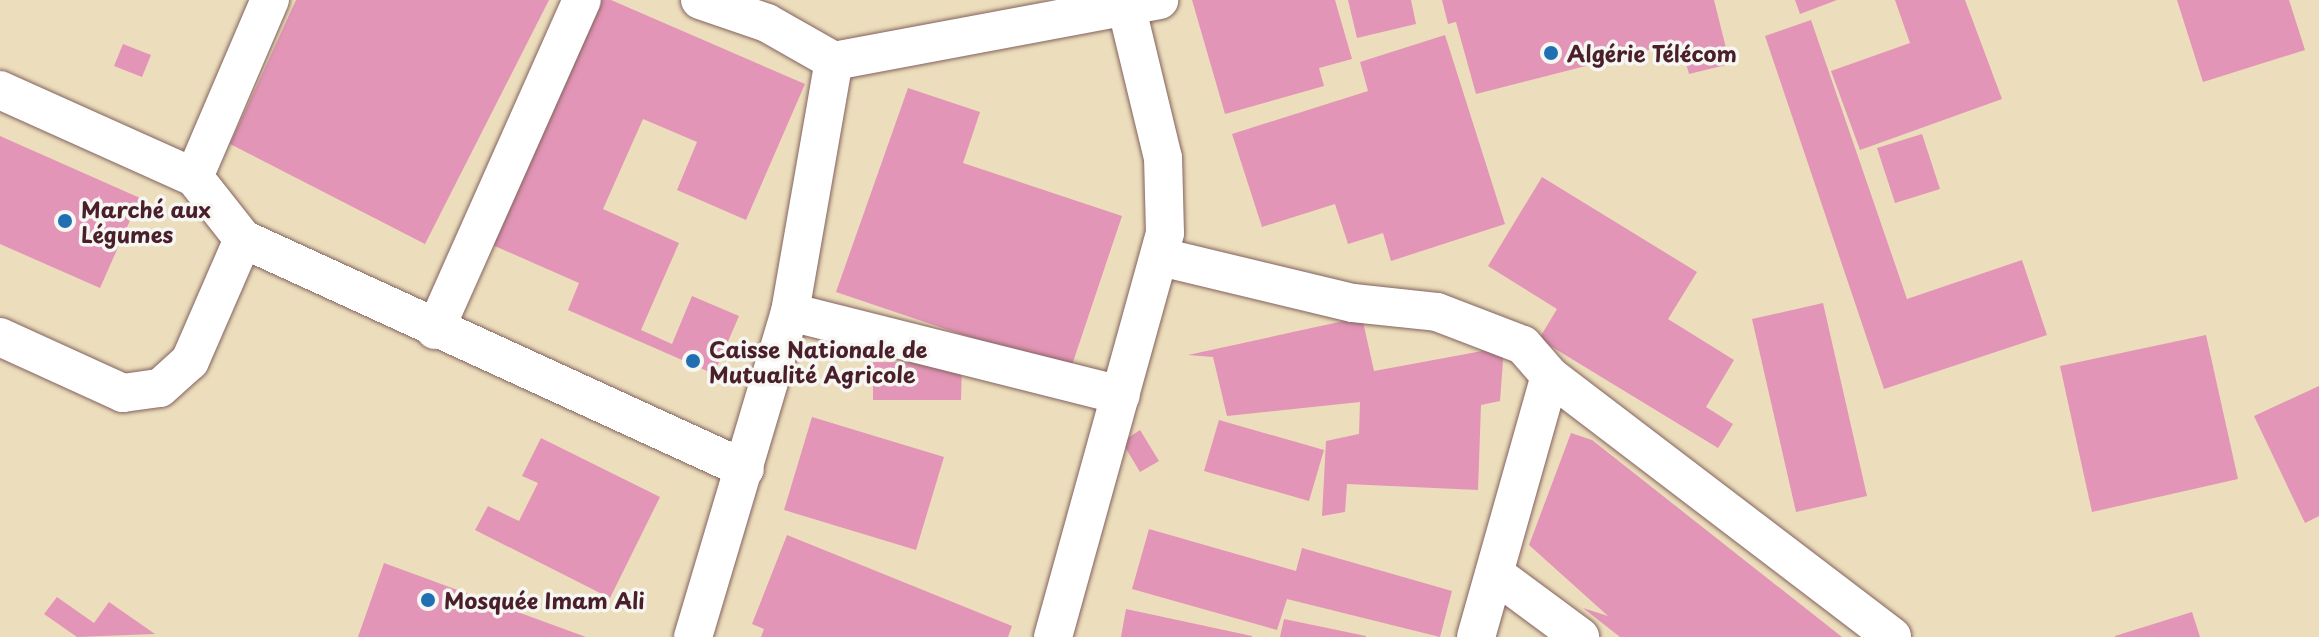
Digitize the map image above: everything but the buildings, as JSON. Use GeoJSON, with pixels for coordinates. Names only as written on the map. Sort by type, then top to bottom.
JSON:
{"type":"FeatureCollection","features":[{"type":"Feature","properties":{"kind":"street"},"geometry":{"type":"LineString","coordinates":[[194,177],[270,0]]}},
{"type":"Feature","properties":{"kind":"street"},"geometry":{"type":"LineString","coordinates":[[435,330],[582,0]]}},
{"type":"Feature","properties":{"kind":"street"},"geometry":{"type":"LineString","coordinates":[[700,0],[770,12],[834,61],[1143,4],[1163,158],[1161,257],[1053,637]]}},
{"type":"Feature","properties":{"kind":"street"},"geometry":{"type":"LineString","coordinates":[[693,637],[790,312],[834,61]]}},
{"type":"Feature","properties":{"kind":"street"},"geometry":{"type":"LineString","coordinates":[[0,90],[194,177],[243,239],[435,330],[745,469]]}},
{"type":"Feature","properties":{"kind":"street"},"geometry":{"type":"LineString","coordinates":[[0,337],[123,393],[160,388],[190,361],[243,239]]}},
{"type":"Feature","properties":{"kind":"street"},"geometry":{"type":"LineString","coordinates":[[1161,257],[1353,303],[1437,312],[1523,345],[1550,376],[1892,637]]}},
{"type":"Feature","properties":{"kind":"street"},"geometry":{"type":"LineString","coordinates":[[790,312],[1121,395]]}},
{"type":"Feature","properties":{"kind":"street"},"geometry":{"type":"LineString","coordinates":[[1476,637],[1550,376]]}},
{"type":"Feature","properties":{"kind":"street"},"geometry":{"type":"LineString","coordinates":[[1495,574],[1580,637]]}},
{"type":"Feature","properties":{"kind":"place","name":"Algérie Télécom"},"geometry":{"type":"Point","coordinates":[1551,53]}},
{"type":"Feature","properties":{"kind":"place","name":"Marché aux Légumes"},"geometry":{"type":"Point","coordinates":[65,221]}},
{"type":"Feature","properties":{"kind":"place","name":"Caisse Nationale de Mutualité Agricole"},"geometry":{"type":"Point","coordinates":[693,361]}},
{"type":"Feature","properties":{"kind":"place","name":"Mosquée Imam Ali"},"geometry":{"type":"Point","coordinates":[428,600]}}]}
